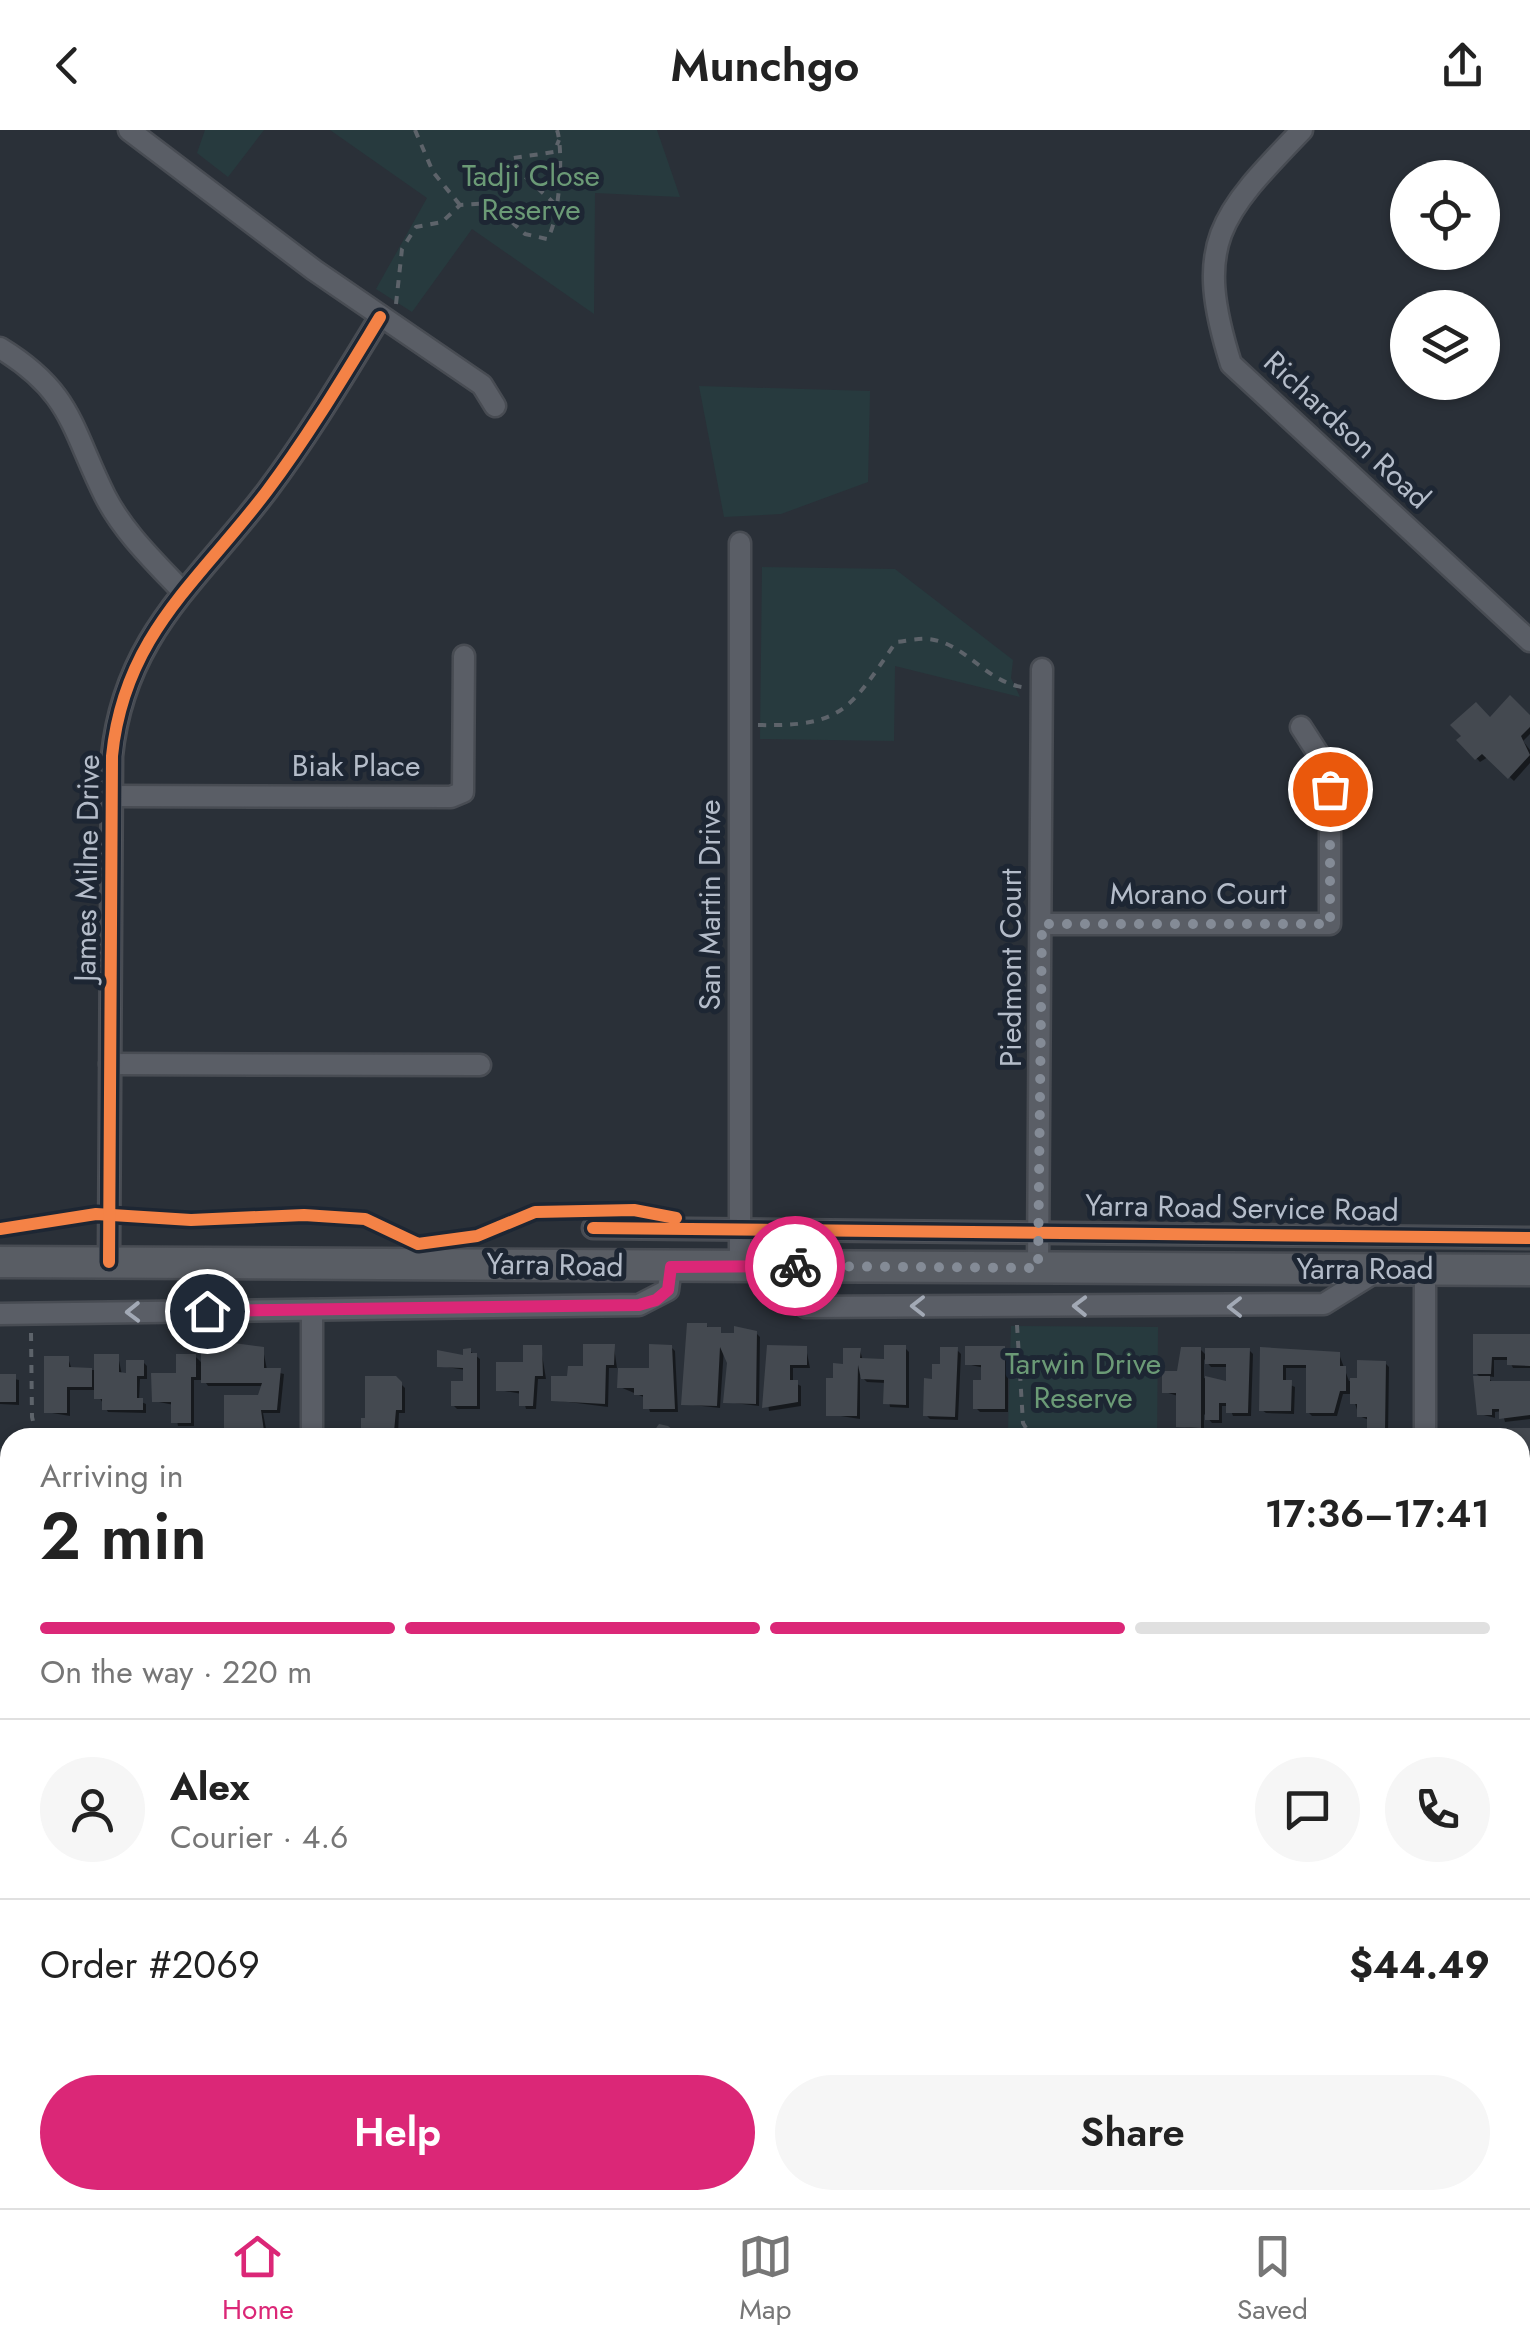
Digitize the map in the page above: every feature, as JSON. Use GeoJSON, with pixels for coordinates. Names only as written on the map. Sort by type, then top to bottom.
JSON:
{"type":"FeatureCollection","features":[{"type":"Feature","properties":{"kind":"main road","name":"Yarra Road"},"geometry":{"type":"LineString","coordinates":[[0,1262],[1530,1270]]}},
{"type":"Feature","properties":{"kind":"street"},"geometry":{"type":"LineString","coordinates":[[129,130],[383,319],[482,385],[495,406]]}},
{"type":"Feature","properties":{"kind":"street","name":"Richardson Road"},"geometry":{"type":"LineString","coordinates":[[1302,130],[1240,194],[1211,262],[1215,314],[1231,364],[1530,641]]}},
{"type":"Feature","properties":{"kind":"street","name":"James Milne Drive"},"geometry":{"type":"LineString","coordinates":[[108,1262],[112,796],[116,720],[128,677],[184,592],[266,492],[383,319]]}},
{"type":"Feature","properties":{"kind":"street"},"geometry":{"type":"LineString","coordinates":[[0,348],[50,387],[72,415],[106,497],[126,530],[184,592]]}},
{"type":"Feature","properties":{"kind":"street","name":"San Martin Drive"},"geometry":{"type":"LineString","coordinates":[[740,543],[741,1230],[756,1266]]}},
{"type":"Feature","properties":{"kind":"street","name":"Biak Place"},"geometry":{"type":"LineString","coordinates":[[112,796],[451,796],[463,792],[464,656]]}},
{"type":"Feature","properties":{"kind":"street","name":"Piedmont Court"},"geometry":{"type":"LineString","coordinates":[[1038,1268],[1042,669]]}},
{"type":"Feature","properties":{"kind":"street","name":"Morano Court"},"geometry":{"type":"LineString","coordinates":[[1042,924],[1330,924],[1330,789],[1319,755],[1301,727]]}},
{"type":"Feature","properties":{"kind":"street"},"geometry":{"type":"LineString","coordinates":[[110,1064],[480,1065]]}},
{"type":"Feature","properties":{"kind":"street","name":"Yarra Road Service Road"},"geometry":{"type":"LineString","coordinates":[[593,1228],[1530,1238]]}},
{"type":"Feature","properties":{"kind":"street","name":"Yarra Road Service Road"},"geometry":{"type":"LineString","coordinates":[[756,1266],[780,1291],[806,1307],[1324,1304],[1380,1269]]}},
{"type":"Feature","properties":{"kind":"street"},"geometry":{"type":"LineString","coordinates":[[0,1314],[639,1305],[656,1300],[668,1290],[671,1267]]}},
{"type":"Feature","properties":{"kind":"street"},"geometry":{"type":"LineString","coordinates":[[1425,1268],[1425,1428]]}},
{"type":"Feature","properties":{"kind":"street"},"geometry":{"type":"LineString","coordinates":[[312,1310],[312,1428]]}},
{"type":"Feature","properties":{"kind":"path"},"geometry":{"type":"LineString","coordinates":[[415,130],[433,172],[460,205]]}},
{"type":"Feature","properties":{"kind":"path"},"geometry":{"type":"LineString","coordinates":[[383,319],[398,295],[402,249],[410,233],[421,224],[442,222],[460,205],[495,204],[511,223],[540,240],[555,229],[562,160],[557,130]]}},
{"type":"Feature","properties":{"kind":"path"},"geometry":{"type":"LineString","coordinates":[[555,204],[514,166],[513,158],[554,152],[560,138]]}},
{"type":"Feature","properties":{"kind":"path"},"geometry":{"type":"LineString","coordinates":[[740,725],[828,721],[862,692],[896,642],[929,639],[957,648],[997,680],[1042,691]]}},
{"type":"Feature","properties":{"kind":"path"},"geometry":{"type":"LineString","coordinates":[[1016,1305],[1027,1428]]}},
{"type":"Feature","properties":{"kind":"path"},"geometry":{"type":"LineString","coordinates":[[31,1314],[35,1428]]}},
{"type":"Feature","properties":{"kind":"green space"},"geometry":{"type":"Polygon","coordinates":[[[205,130],[264,130],[228,177],[197,153],[205,130]]]}},
{"type":"Feature","properties":{"kind":"green space","name":"Tadji Close Reserve"},"geometry":{"type":"Polygon","coordinates":[[[330,130],[657,130],[680,197],[595,193],[594,314],[472,229],[412,312],[376,289],[427,198],[330,130]]]}},
{"type":"Feature","properties":{"kind":"green space"},"geometry":{"type":"Polygon","coordinates":[[[699,386],[870,391],[868,482],[781,514],[724,517],[699,386]]]}},
{"type":"Feature","properties":{"kind":"green space"},"geometry":{"type":"Polygon","coordinates":[[[762,567],[895,569],[1013,660],[1011,678],[1020,697],[895,666],[894,741],[760,739],[762,567]]]}},
{"type":"Feature","properties":{"kind":"green space","name":"Tarwin Drive Reserve"},"geometry":{"type":"Polygon","coordinates":[[[1011,1326],[1158,1327],[1157,1428],[1008,1428],[1011,1326]]]}},
{"type":"Feature","properties":{"kind":"building"},"geometry":{"type":"Polygon","coordinates":[[[1510,695],[1530,715],[1530,727],[1521,736],[1530,755],[1508,779],[1482,754],[1475,760],[1456,740],[1461,736],[1450,725],[1476,702],[1490,717],[1510,695]]]}},
{"type":"Feature","properties":{"kind":"building"},"geometry":{"type":"Polygon","coordinates":[[[687,1323],[721,1327],[721,1333],[734,1333],[734,1326],[757,1331],[756,1404],[723,1403],[727,1363],[720,1347],[717,1406],[681,1405],[687,1323]]]}},
{"type":"Feature","properties":{"kind":"building"},"geometry":{"type":"Polygon","coordinates":[[[1473,1334],[1530,1334],[1530,1366],[1507,1365],[1507,1357],[1492,1357],[1491,1374],[1473,1374],[1473,1334]]]}},
{"type":"Feature","properties":{"kind":"building"},"geometry":{"type":"Polygon","coordinates":[[[219,1341],[264,1347],[264,1368],[281,1368],[277,1410],[261,1410],[264,1428],[224,1428],[224,1395],[258,1395],[262,1383],[201,1383],[201,1347],[219,1347],[219,1341]]]}},
{"type":"Feature","properties":{"kind":"building"},"geometry":{"type":"Polygon","coordinates":[[[583,1344],[615,1344],[614,1365],[606,1365],[605,1404],[551,1401],[551,1376],[567,1376],[568,1366],[583,1366],[583,1344]]]}},
{"type":"Feature","properties":{"kind":"building"},"geometry":{"type":"Polygon","coordinates":[[[649,1344],[672,1345],[675,1409],[643,1409],[643,1395],[634,1395],[634,1388],[617,1388],[618,1368],[649,1368],[649,1344]]]}},
{"type":"Feature","properties":{"kind":"building"},"geometry":{"type":"Polygon","coordinates":[[[523,1345],[542,1345],[543,1376],[535,1376],[533,1406],[519,1406],[519,1391],[496,1391],[496,1362],[523,1362],[523,1345]]]}},
{"type":"Feature","properties":{"kind":"building"},"geometry":{"type":"Polygon","coordinates":[[[767,1345],[807,1346],[807,1365],[790,1365],[790,1380],[798,1380],[798,1402],[762,1408],[767,1345]]]}},
{"type":"Feature","properties":{"kind":"building"},"geometry":{"type":"Polygon","coordinates":[[[884,1345],[906,1345],[906,1405],[883,1404],[884,1380],[861,1379],[858,1365],[857,1416],[826,1416],[826,1378],[833,1378],[833,1363],[843,1364],[843,1348],[861,1348],[860,1358],[884,1359],[884,1345]]]}},
{"type":"Feature","properties":{"kind":"building"},"geometry":{"type":"Polygon","coordinates":[[[965,1346],[1005,1346],[1005,1409],[973,1409],[973,1380],[981,1380],[981,1365],[965,1365],[965,1346]]]}},
{"type":"Feature","properties":{"kind":"building"},"geometry":{"type":"Polygon","coordinates":[[[940,1347],[958,1347],[955,1417],[923,1416],[924,1378],[932,1379],[932,1364],[940,1364],[940,1347]]]}},
{"type":"Feature","properties":{"kind":"building"},"geometry":{"type":"Polygon","coordinates":[[[1181,1347],[1201,1347],[1201,1428],[1176,1427],[1176,1393],[1162,1393],[1162,1371],[1177,1371],[1181,1347]]]}},
{"type":"Feature","properties":{"kind":"building"},"geometry":{"type":"Polygon","coordinates":[[[1260,1347],[1340,1352],[1340,1366],[1346,1366],[1346,1391],[1340,1391],[1334,1413],[1306,1413],[1306,1365],[1283,1365],[1283,1380],[1292,1380],[1291,1411],[1259,1411],[1260,1347]]]}},
{"type":"Feature","properties":{"kind":"building"},"geometry":{"type":"Polygon","coordinates":[[[471,1348],[471,1353],[477,1353],[477,1406],[451,1406],[451,1381],[463,1381],[463,1368],[437,1367],[437,1350],[463,1355],[463,1349],[471,1348]]]}},
{"type":"Feature","properties":{"kind":"building"},"geometry":{"type":"Polygon","coordinates":[[[1205,1348],[1250,1348],[1248,1413],[1226,1413],[1226,1403],[1219,1403],[1219,1420],[1205,1420],[1205,1376],[1226,1381],[1226,1364],[1205,1364],[1205,1348]]]}},
{"type":"Feature","properties":{"kind":"building"},"geometry":{"type":"Polygon","coordinates":[[[94,1354],[119,1354],[119,1372],[126,1373],[126,1360],[144,1360],[144,1376],[137,1376],[137,1398],[143,1398],[143,1410],[102,1410],[102,1399],[94,1399],[94,1354]]]}},
{"type":"Feature","properties":{"kind":"building"},"geometry":{"type":"Polygon","coordinates":[[[176,1354],[196,1354],[196,1377],[191,1377],[191,1423],[171,1423],[171,1402],[152,1402],[151,1373],[176,1373],[176,1354]]]}},
{"type":"Feature","properties":{"kind":"building"},"geometry":{"type":"Polygon","coordinates":[[[44,1356],[69,1356],[69,1367],[92,1368],[92,1387],[67,1387],[67,1413],[44,1413],[44,1356]]]}},
{"type":"Feature","properties":{"kind":"building"},"geometry":{"type":"Polygon","coordinates":[[[1357,1360],[1386,1361],[1385,1428],[1367,1428],[1367,1417],[1357,1417],[1357,1404],[1350,1404],[1350,1378],[1357,1378],[1357,1360]]]}},
{"type":"Feature","properties":{"kind":"building"},"geometry":{"type":"Polygon","coordinates":[[[0,1374],[16,1374],[16,1402],[0,1402],[0,1374]]]}},
{"type":"Feature","properties":{"kind":"building"},"geometry":{"type":"Polygon","coordinates":[[[365,1376],[396,1376],[402,1382],[402,1410],[396,1410],[394,1428],[361,1428],[361,1418],[365,1418],[365,1376]]]}},
{"type":"Feature","properties":{"kind":"building"},"geometry":{"type":"Polygon","coordinates":[[[1473,1376],[1490,1376],[1490,1381],[1530,1381],[1530,1415],[1499,1419],[1499,1409],[1492,1409],[1492,1415],[1477,1415],[1473,1376]]]}},
{"type":"Feature","properties":{"kind":"cycle path"},"geometry":{"type":"LineString","coordinates":[[109,1262],[112,756],[119,714],[132,676],[168,612],[282,470],[380,317]]}},
{"type":"Feature","properties":{"kind":"cycle path"},"geometry":{"type":"LineString","coordinates":[[0,1229],[96,1214],[191,1220],[304,1215],[365,1219],[418,1244],[477,1236],[535,1212],[634,1210],[676,1218]]}},
{"type":"Feature","properties":{"kind":"cycle path"},"geometry":{"type":"LineString","coordinates":[[593,1228],[1530,1238]]}},
{"type":"Feature","properties":{"kind":"way so far"},"geometry":{"type":"LineString","coordinates":[[795,1266],[1038,1268],[1042,924],[1330,924],[1330,789]]}},
{"type":"Feature","properties":{"kind":"route"},"geometry":{"type":"LineString","coordinates":[[207,1311],[639,1305],[656,1300],[668,1290],[671,1267],[795,1266]]}}]}
